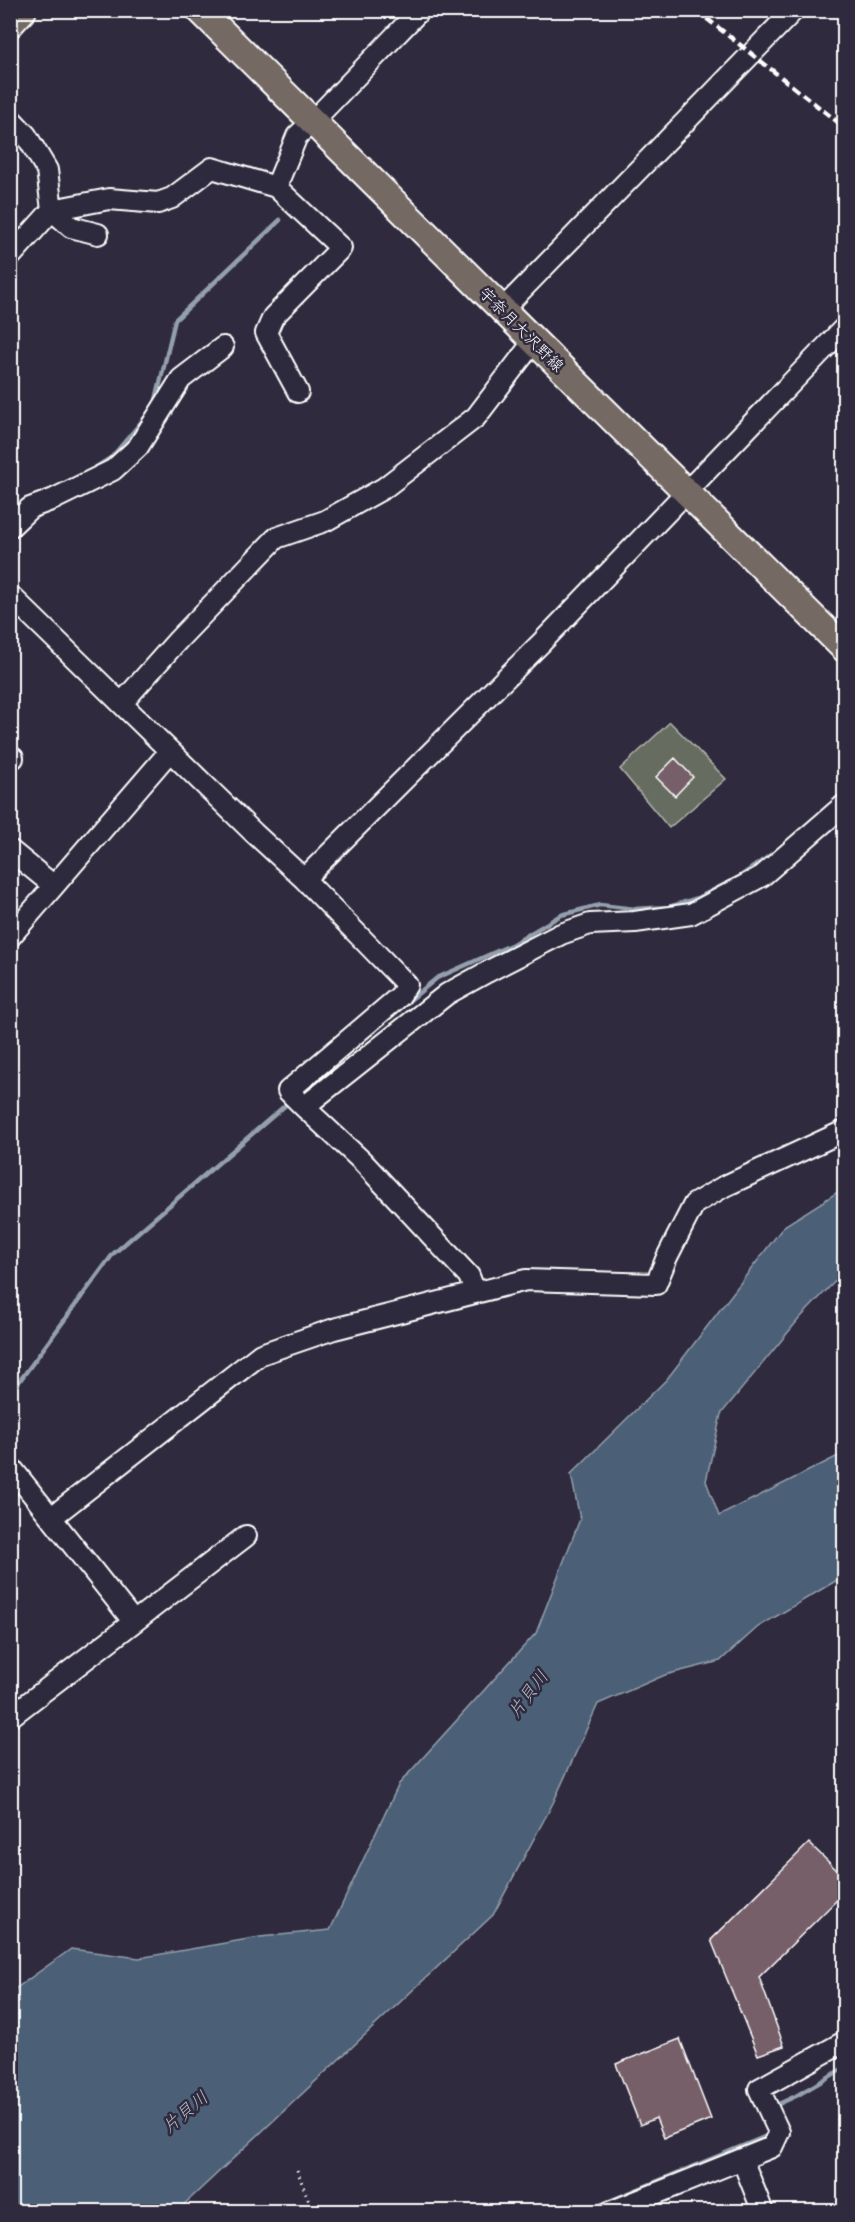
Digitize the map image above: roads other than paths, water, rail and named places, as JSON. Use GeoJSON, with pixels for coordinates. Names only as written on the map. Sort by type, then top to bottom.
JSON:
{"type":"FeatureCollection","features":[{"type":"Feature","properties":{"kind":"main road"},"geometry":{"type":"LineString","coordinates":[[10,24],[23,10]]}},
{"type":"Feature","properties":{"kind":"main road","name":"宇奈月大沢野線"},"geometry":{"type":"LineString","coordinates":[[200,10],[844,648]]}},
{"type":"Feature","properties":{"kind":"street"},"geometry":{"type":"LineString","coordinates":[[277,189],[297,136],[420,10]]}},
{"type":"Feature","properties":{"kind":"street"},"geometry":{"type":"LineString","coordinates":[[502,310],[794,10]]}},
{"type":"Feature","properties":{"kind":"street"},"geometry":{"type":"LineString","coordinates":[[10,118],[26,135],[47,170],[52,210],[71,227],[98,234]]}},
{"type":"Feature","properties":{"kind":"street"},"geometry":{"type":"LineString","coordinates":[[10,256],[52,210],[109,199],[158,203],[172,198],[212,168],[277,189],[341,248],[273,317],[266,333],[298,392]]}},
{"type":"Feature","properties":{"kind":"street"},"geometry":{"type":"LineString","coordinates":[[304,879],[534,650],[844,328]]}},
{"type":"Feature","properties":{"kind":"street"},"geometry":{"type":"LineString","coordinates":[[122,703],[178,640],[276,538],[325,521],[384,488],[476,417],[534,340]]}},
{"type":"Feature","properties":{"kind":"street"},"geometry":{"type":"LineString","coordinates":[[10,527],[30,508],[54,499],[113,470],[138,447],[181,379],[223,347]]}},
{"type":"Feature","properties":{"kind":"street"},"geometry":{"type":"LineString","coordinates":[[10,595],[304,879],[407,985],[400,996],[288,1091],[362,1161],[469,1276],[475,1293]]}},
{"type":"Feature","properties":{"kind":"street"},"geometry":{"type":"LineString","coordinates":[[10,937],[170,751]]}},
{"type":"Feature","properties":{"kind":"street"},"geometry":{"type":"LineString","coordinates":[[304,1107],[447,994],[477,977],[561,934],[590,924],[635,922],[691,914],[762,876],[844,805]]}},
{"type":"Feature","properties":{"kind":"street"},"geometry":{"type":"LineString","coordinates":[[10,850],[54,886]]}},
{"type":"Feature","properties":{"kind":"street"},"geometry":{"type":"LineString","coordinates":[[52,1517],[261,1354],[334,1329],[526,1280],[656,1284],[694,1204],[723,1187],[844,1131]]}},
{"type":"Feature","properties":{"kind":"street"},"geometry":{"type":"LineString","coordinates":[[10,1466],[133,1621]]}},
{"type":"Feature","properties":{"kind":"street"},"geometry":{"type":"LineString","coordinates":[[10,1717],[246,1536]]}},
{"type":"Feature","properties":{"kind":"street"},"geometry":{"type":"LineString","coordinates":[[610,2211],[772,2147],[779,2132],[759,2090],[844,2042]]}},
{"type":"Feature","properties":{"kind":"street"},"geometry":{"type":"LineString","coordinates":[[742,2158],[763,2211]]}},
{"type":"Feature","properties":{"kind":"water","name":"片貝川"},"geometry":{"type":"Polygon","coordinates":[[[844,1188],[844,1272],[799,1319],[721,1414],[706,1481],[719,1516],[844,1453],[844,1576],[758,1627],[720,1661],[665,1675],[598,1704],[553,1803],[493,1915],[177,2211],[11,2211],[11,1992],[71,1949],[139,1958],[260,1937],[330,1930],[399,1784],[536,1633],[580,1519],[571,1474],[667,1379],[784,1226],[844,1188]]]}},
{"type":"Feature","properties":{"kind":"waterway"},"geometry":{"type":"LineString","coordinates":[[386,59],[434,10]]}},
{"type":"Feature","properties":{"kind":"waterway"},"geometry":{"type":"LineString","coordinates":[[155,404],[175,320],[280,220]]}},
{"type":"Feature","properties":{"kind":"waterway"},"geometry":{"type":"LineString","coordinates":[[92,470],[112,457],[149,413]]}},
{"type":"Feature","properties":{"kind":"waterway"},"geometry":{"type":"LineString","coordinates":[[836,800],[844,793]]}},
{"type":"Feature","properties":{"kind":"waterway"},"geometry":{"type":"LineString","coordinates":[[399,1009],[437,978],[513,944],[561,915],[600,905],[635,909],[669,907],[698,898],[739,877],[775,852]]}},
{"type":"Feature","properties":{"kind":"waterway"},"geometry":{"type":"LineString","coordinates":[[10,1394],[113,1254],[288,1103]]}},
{"type":"Feature","properties":{"kind":"waterway"},"geometry":{"type":"LineString","coordinates":[[772,2107],[844,2068]]}},
{"type":"Feature","properties":{"kind":"waterway"},"geometry":{"type":"LineString","coordinates":[[583,2212],[769,2135],[769,2132]]}},
{"type":"Feature","properties":{"kind":"railway"},"geometry":{"type":"LineString","coordinates":[[696,10],[844,127]]}}]}
